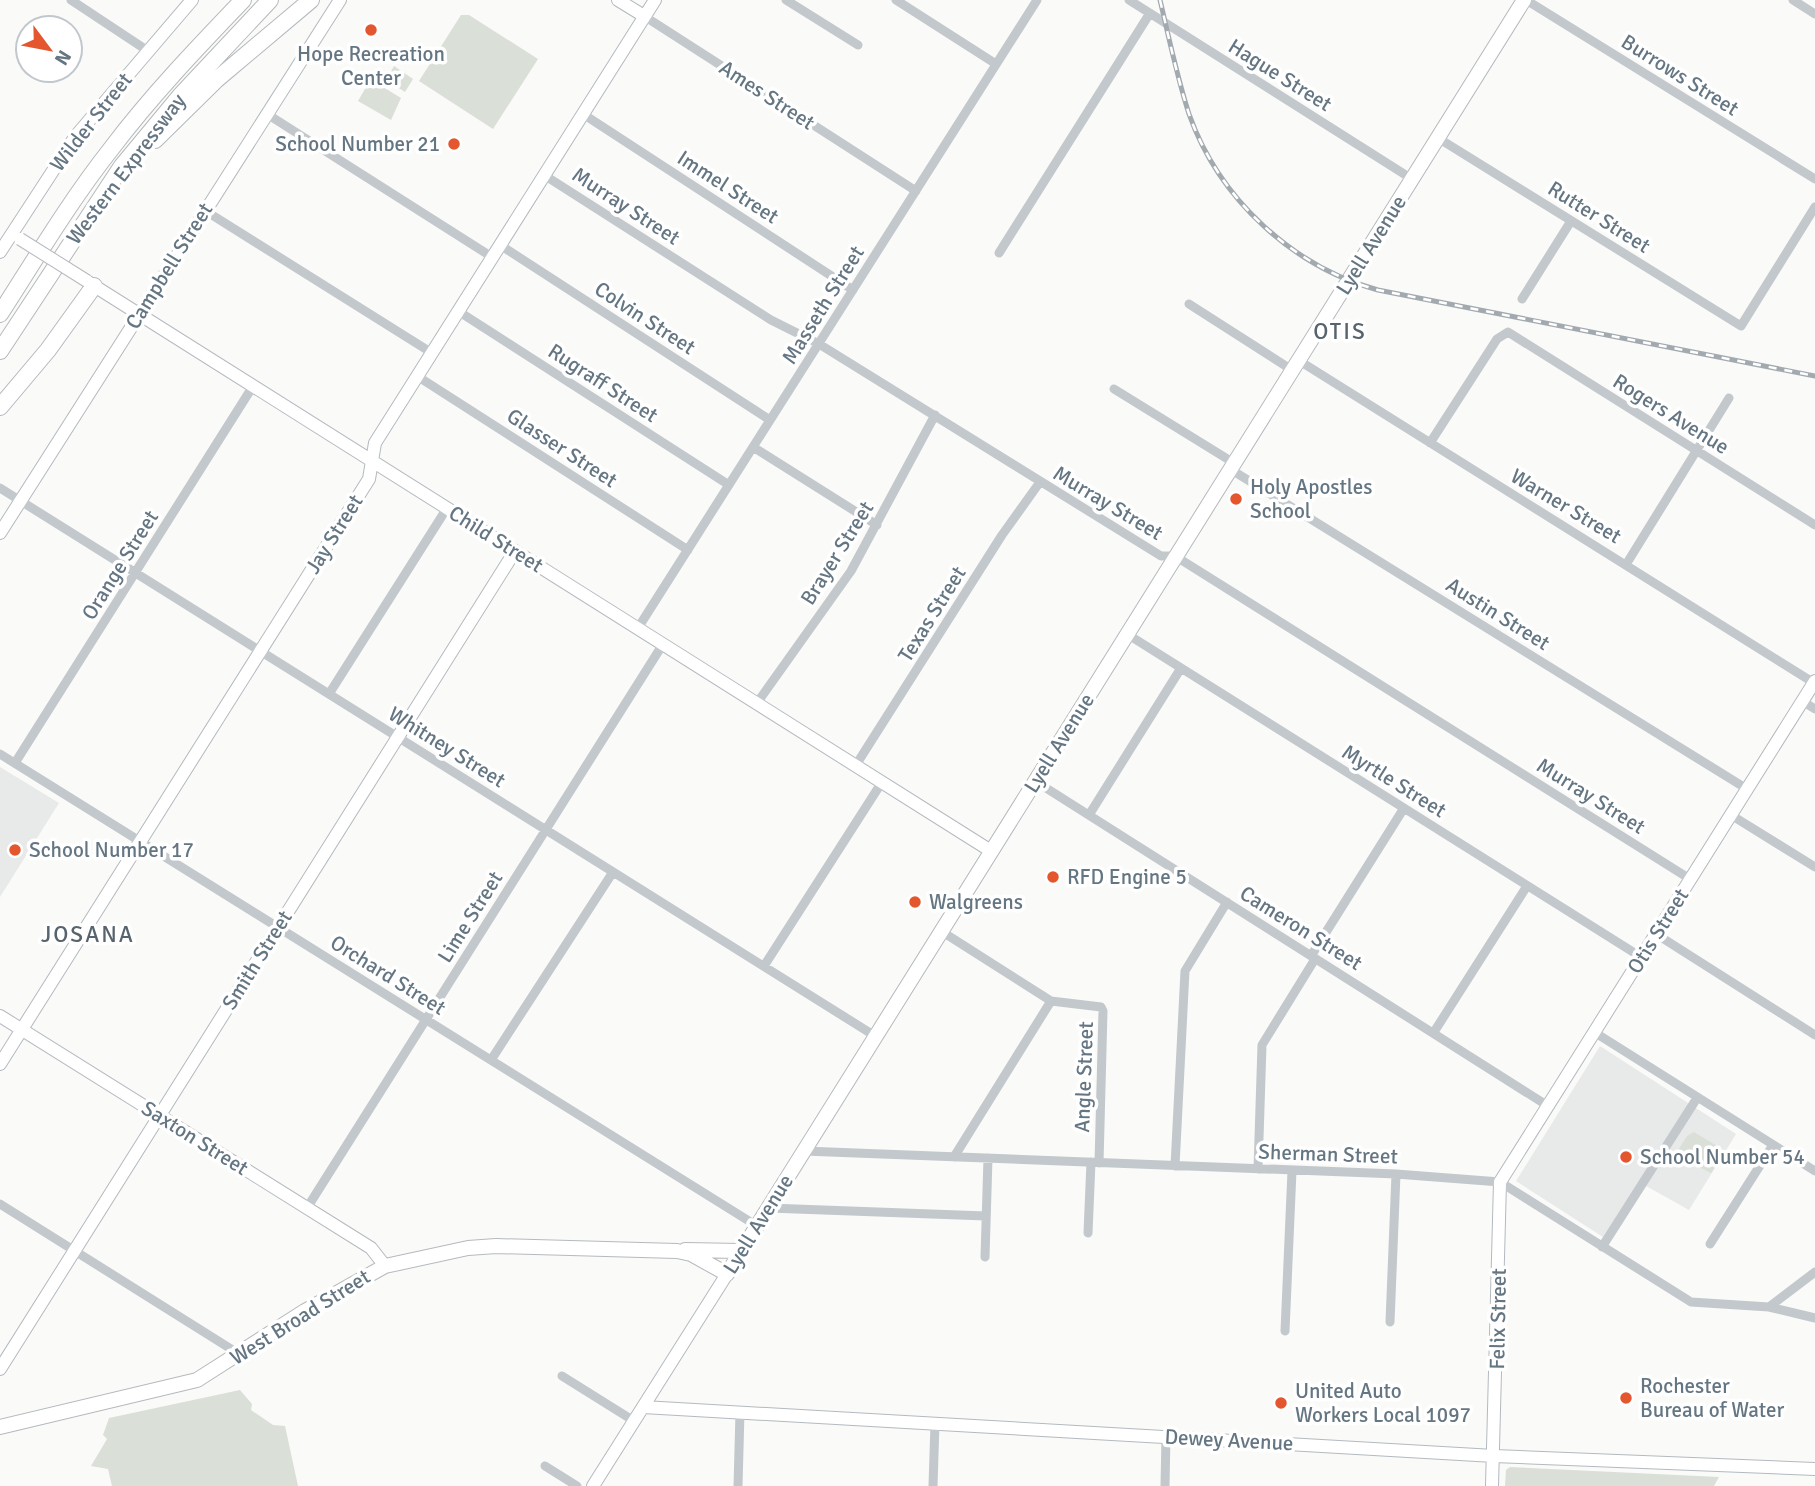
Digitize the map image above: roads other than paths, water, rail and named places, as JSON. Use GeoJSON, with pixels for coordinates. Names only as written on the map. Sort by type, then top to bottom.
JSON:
{"type":"FeatureCollection","features":[{"type":"Feature","properties":{"kind":"highway","name":"Western Expressway"},"geometry":{"type":"LineString","coordinates":[[0,314],[64,214],[112,146],[166,82],[243,0]]}},
{"type":"Feature","properties":{"kind":"highway","name":"Western Expressway"},"geometry":{"type":"LineString","coordinates":[[0,351],[96,203],[175,101],[270,0]]}},
{"type":"Feature","properties":{"kind":"highway"},"geometry":{"type":"LineString","coordinates":[[96,203],[197,98],[312,0]]}},
{"type":"Feature","properties":{"kind":"highway"},"geometry":{"type":"LineString","coordinates":[[0,407],[54,342],[90,284]]}},
{"type":"Feature","properties":{"kind":"main road","name":"Lyell Avenue"},"geometry":{"type":"LineString","coordinates":[[727,1275],[1525,0]]}},
{"type":"Feature","properties":{"kind":"main road","name":"West Broad Street"},"geometry":{"type":"LineString","coordinates":[[0,1427],[186,1383],[206,1375],[305,1311],[385,1266],[468,1248],[496,1246],[677,1251],[700,1258],[727,1275]]}},
{"type":"Feature","properties":{"kind":"main road"},"geometry":{"type":"LineString","coordinates":[[677,1251],[741,1251]]}},
{"type":"Feature","properties":{"kind":"street"},"geometry":{"type":"LineString","coordinates":[[71,0],[148,51]]}},
{"type":"Feature","properties":{"kind":"street","name":"Wilder Street"},"geometry":{"type":"LineString","coordinates":[[0,252],[75,137],[192,0]]}},
{"type":"Feature","properties":{"kind":"street","name":"Campbell Street"},"geometry":{"type":"LineString","coordinates":[[0,533],[340,0]]}},
{"type":"Feature","properties":{"kind":"street","name":"Ames Street"},"geometry":{"type":"LineString","coordinates":[[618,0],[916,191]]}},
{"type":"Feature","properties":{"kind":"street","name":"Jay Street"},"geometry":{"type":"LineString","coordinates":[[0,1064],[369,479],[375,443],[655,0]]}},
{"type":"Feature","properties":{"kind":"street"},"geometry":{"type":"LineString","coordinates":[[786,0],[858,45]]}},
{"type":"Feature","properties":{"kind":"street"},"geometry":{"type":"LineString","coordinates":[[895,0],[996,64]]}},
{"type":"Feature","properties":{"kind":"street","name":"Masseth Street"},"geometry":{"type":"LineString","coordinates":[[638,628],[1037,0]]}},
{"type":"Feature","properties":{"kind":"street","name":"Hague Street"},"geometry":{"type":"LineString","coordinates":[[1129,0],[1412,179]]}},
{"type":"Feature","properties":{"kind":"street","name":"Burrows Street"},"geometry":{"type":"LineString","coordinates":[[1525,0],[1815,179]]}},
{"type":"Feature","properties":{"kind":"street"},"geometry":{"type":"LineString","coordinates":[[1793,0],[1812,12],[1814,0]]}},
{"type":"Feature","properties":{"kind":"street"},"geometry":{"type":"LineString","coordinates":[[999,253],[1150,13]]}},
{"type":"Feature","properties":{"kind":"street"},"geometry":{"type":"LineString","coordinates":[[267,114],[492,257]]}},
{"type":"Feature","properties":{"kind":"street","name":"Immel Street"},"geometry":{"type":"LineString","coordinates":[[583,114],[853,290]]}},
{"type":"Feature","properties":{"kind":"street","name":"Rutter Street"},"geometry":{"type":"LineString","coordinates":[[1438,138],[1741,326],[1815,207]]}},
{"type":"Feature","properties":{"kind":"street","name":"Murray Street"},"geometry":{"type":"LineString","coordinates":[[544,175],[771,320],[819,344],[1161,556],[1175,556],[1690,879]]}},
{"type":"Feature","properties":{"kind":"street"},"geometry":{"type":"LineString","coordinates":[[204,210],[432,353]]}},
{"type":"Feature","properties":{"kind":"street"},"geometry":{"type":"LineString","coordinates":[[1522,299],[1571,221]]}},
{"type":"Feature","properties":{"kind":"street","name":"Child Street"},"geometry":{"type":"LineString","coordinates":[[11,233],[991,851]]}},
{"type":"Feature","properties":{"kind":"street","name":"Colvin Street"},"geometry":{"type":"LineString","coordinates":[[500,245],[770,421]]}},
{"type":"Feature","properties":{"kind":"street","name":"Warner Street"},"geometry":{"type":"LineString","coordinates":[[1189,304],[1430,443],[1627,563],[1814,682]]}},
{"type":"Feature","properties":{"kind":"street","name":"Rugraff Street"},"geometry":{"type":"LineString","coordinates":[[458,312],[729,485]]}},
{"type":"Feature","properties":{"kind":"street","name":"Rogers Avenue"},"geometry":{"type":"LineString","coordinates":[[1430,443],[1497,339],[1508,332],[1815,525]]}},
{"type":"Feature","properties":{"kind":"street","name":"Glasser Street"},"geometry":{"type":"LineString","coordinates":[[417,376],[688,550]]}},
{"type":"Feature","properties":{"kind":"street","name":"Orange Street"},"geometry":{"type":"LineString","coordinates":[[15,764],[253,386]]}},
{"type":"Feature","properties":{"kind":"street","name":"Austin Street"},"geometry":{"type":"LineString","coordinates":[[1114,389],[1747,789]]}},
{"type":"Feature","properties":{"kind":"street"},"geometry":{"type":"LineString","coordinates":[[1627,563],[1729,398]]}},
{"type":"Feature","properties":{"kind":"street","name":"Brayer Street"},"geometry":{"type":"LineString","coordinates":[[757,703],[851,571],[935,415]]}},
{"type":"Feature","properties":{"kind":"street"},"geometry":{"type":"LineString","coordinates":[[754,447],[877,525]]}},
{"type":"Feature","properties":{"kind":"street","name":"Texas Street"},"geometry":{"type":"LineString","coordinates":[[856,765],[1002,535],[1040,482]]}},
{"type":"Feature","properties":{"kind":"street","name":"Whitney Street"},"geometry":{"type":"LineString","coordinates":[[0,488],[875,1036]]}},
{"type":"Feature","properties":{"kind":"street"},"geometry":{"type":"LineString","coordinates":[[329,694],[447,508]]}},
{"type":"Feature","properties":{"kind":"street","name":"Smith Street"},"geometry":{"type":"LineString","coordinates":[[0,1369],[515,551]]}},
{"type":"Feature","properties":{"kind":"street","name":"Myrtle Street"},"geometry":{"type":"LineString","coordinates":[[1127,634],[1641,957]]}},
{"type":"Feature","properties":{"kind":"street","name":"Lime Street"},"geometry":{"type":"LineString","coordinates":[[307,1209],[663,644]]}},
{"type":"Feature","properties":{"kind":"street"},"geometry":{"type":"LineString","coordinates":[[1089,815],[1181,668]]}},
{"type":"Feature","properties":{"kind":"street","name":"Otis Street"},"geometry":{"type":"LineString","coordinates":[[1500,1182],[1814,682]]}},
{"type":"Feature","properties":{"kind":"street"},"geometry":{"type":"LineString","coordinates":[[1802,701],[1815,709]]}},
{"type":"Feature","properties":{"kind":"street","name":"Orchard Street"},"geometry":{"type":"LineString","coordinates":[[0,754],[757,1226]]}},
{"type":"Feature","properties":{"kind":"street","name":"Cameron Street"},"geometry":{"type":"LineString","coordinates":[[1035,781],[1548,1106]]}},
{"type":"Feature","properties":{"kind":"street"},"geometry":{"type":"LineString","coordinates":[[764,967],[881,782]]}},
{"type":"Feature","properties":{"kind":"street"},"geometry":{"type":"LineString","coordinates":[[1258,1169],[1262,1045],[1404,808]]}},
{"type":"Feature","properties":{"kind":"street"},"geometry":{"type":"LineString","coordinates":[[1731,815],[1815,867]]}},
{"type":"Feature","properties":{"kind":"street"},"geometry":{"type":"LineString","coordinates":[[491,1060],[612,872]]}},
{"type":"Feature","properties":{"kind":"street"},"geometry":{"type":"LineString","coordinates":[[1434,1032],[1527,886]]}},
{"type":"Feature","properties":{"kind":"street"},"geometry":{"type":"LineString","coordinates":[[1175,1166],[1183,979],[1188,964],[1227,902]]}},
{"type":"Feature","properties":{"kind":"street","name":"Angle Street"},"geometry":{"type":"LineString","coordinates":[[941,931],[1051,1001],[1096,1005],[1103,1011],[1095,1162]]}},
{"type":"Feature","properties":{"kind":"street"},"geometry":{"type":"LineString","coordinates":[[1656,934],[1815,1035]]}},
{"type":"Feature","properties":{"kind":"street"},"geometry":{"type":"LineString","coordinates":[[954,1157],[1051,1001]]}},
{"type":"Feature","properties":{"kind":"street","name":"Saxton Street"},"geometry":{"type":"LineString","coordinates":[[0,1016],[371,1248],[385,1266]]}},
{"type":"Feature","properties":{"kind":"street"},"geometry":{"type":"LineString","coordinates":[[1594,1032],[1815,1171]]}},
{"type":"Feature","properties":{"kind":"street"},"geometry":{"type":"LineString","coordinates":[[1602,1247],[1698,1098]]}},
{"type":"Feature","properties":{"kind":"street"},"geometry":{"type":"LineString","coordinates":[[1710,1244],[1773,1145]]}},
{"type":"Feature","properties":{"kind":"street","name":"Sherman Street"},"geometry":{"type":"LineString","coordinates":[[804,1151],[1396,1174],[1500,1182],[1691,1302],[1769,1307],[1815,1318]]}},
{"type":"Feature","properties":{"kind":"street"},"geometry":{"type":"LineString","coordinates":[[985,1257],[988,1158]]}},
{"type":"Feature","properties":{"kind":"street"},"geometry":{"type":"LineString","coordinates":[[1088,1233],[1095,1162]]}},
{"type":"Feature","properties":{"kind":"street"},"geometry":{"type":"LineString","coordinates":[[1285,1331],[1292,1171]]}},
{"type":"Feature","properties":{"kind":"street"},"geometry":{"type":"LineString","coordinates":[[1390,1322],[1396,1174]]}},
{"type":"Feature","properties":{"kind":"street","name":"Felix Street"},"geometry":{"type":"LineString","coordinates":[[1492,1486],[1500,1182]]}},
{"type":"Feature","properties":{"kind":"street"},"geometry":{"type":"LineString","coordinates":[[0,1204],[239,1354]]}},
{"type":"Feature","properties":{"kind":"street"},"geometry":{"type":"LineString","coordinates":[[769,1208],[986,1216]]}},
{"type":"Feature","properties":{"kind":"street"},"geometry":{"type":"LineString","coordinates":[[1769,1307],[1815,1272]]}},
{"type":"Feature","properties":{"kind":"street","name":"Lyell Avenue"},"geometry":{"type":"LineString","coordinates":[[593,1486],[727,1275]]}},
{"type":"Feature","properties":{"kind":"street"},"geometry":{"type":"LineString","coordinates":[[562,1376],[634,1421]]}},
{"type":"Feature","properties":{"kind":"street","name":"Dewey Avenue"},"geometry":{"type":"LineString","coordinates":[[643,1407],[1493,1455],[1815,1469]]}},
{"type":"Feature","properties":{"kind":"street"},"geometry":{"type":"LineString","coordinates":[[738,1486],[740,1412]]}},
{"type":"Feature","properties":{"kind":"street"},"geometry":{"type":"LineString","coordinates":[[933,1486],[935,1423]]}},
{"type":"Feature","properties":{"kind":"street"},"geometry":{"type":"LineString","coordinates":[[1165,1486],[1166,1436]]}},
{"type":"Feature","properties":{"kind":"street"},"geometry":{"type":"LineString","coordinates":[[545,1466],[577,1486]]}},
{"type":"Feature","properties":{"kind":"railway"},"geometry":{"type":"LineString","coordinates":[[1160,0],[1189,114],[1202,145],[1219,174],[1263,225],[1289,247],[1317,265],[1378,290],[1815,376]]}},
{"type":"Feature","properties":{"kind":"place","name":"Hope Recreation Center"},"geometry":{"type":"Point","coordinates":[371,30]}},
{"type":"Feature","properties":{"kind":"place","name":"School Number 21"},"geometry":{"type":"Point","coordinates":[454,144]}},
{"type":"Feature","properties":{"kind":"place","name":"Holy Apostles School"},"geometry":{"type":"Point","coordinates":[1236,499]}},
{"type":"Feature","properties":{"kind":"place","name":"School Number 17"},"geometry":{"type":"Point","coordinates":[15,850]}},
{"type":"Feature","properties":{"kind":"place","name":"RFD Engine 5"},"geometry":{"type":"Point","coordinates":[1053,877]}},
{"type":"Feature","properties":{"kind":"place","name":"Walgreens"},"geometry":{"type":"Point","coordinates":[915,902]}},
{"type":"Feature","properties":{"kind":"place","name":"School Number 54"},"geometry":{"type":"Point","coordinates":[1626,1157]}},
{"type":"Feature","properties":{"kind":"place","name":"Rochester Bureau of Water"},"geometry":{"type":"Point","coordinates":[1626,1398]}},
{"type":"Feature","properties":{"kind":"place","name":"United Auto Workers Local 1097"},"geometry":{"type":"Point","coordinates":[1281,1403]}},
{"type":"Feature","properties":{"kind":"district","name":"OTIS"},"geometry":{"type":"Point","coordinates":[1340,331]}},
{"type":"Feature","properties":{"kind":"district","name":"JOSANA"},"geometry":{"type":"Point","coordinates":[88,934]}}]}
